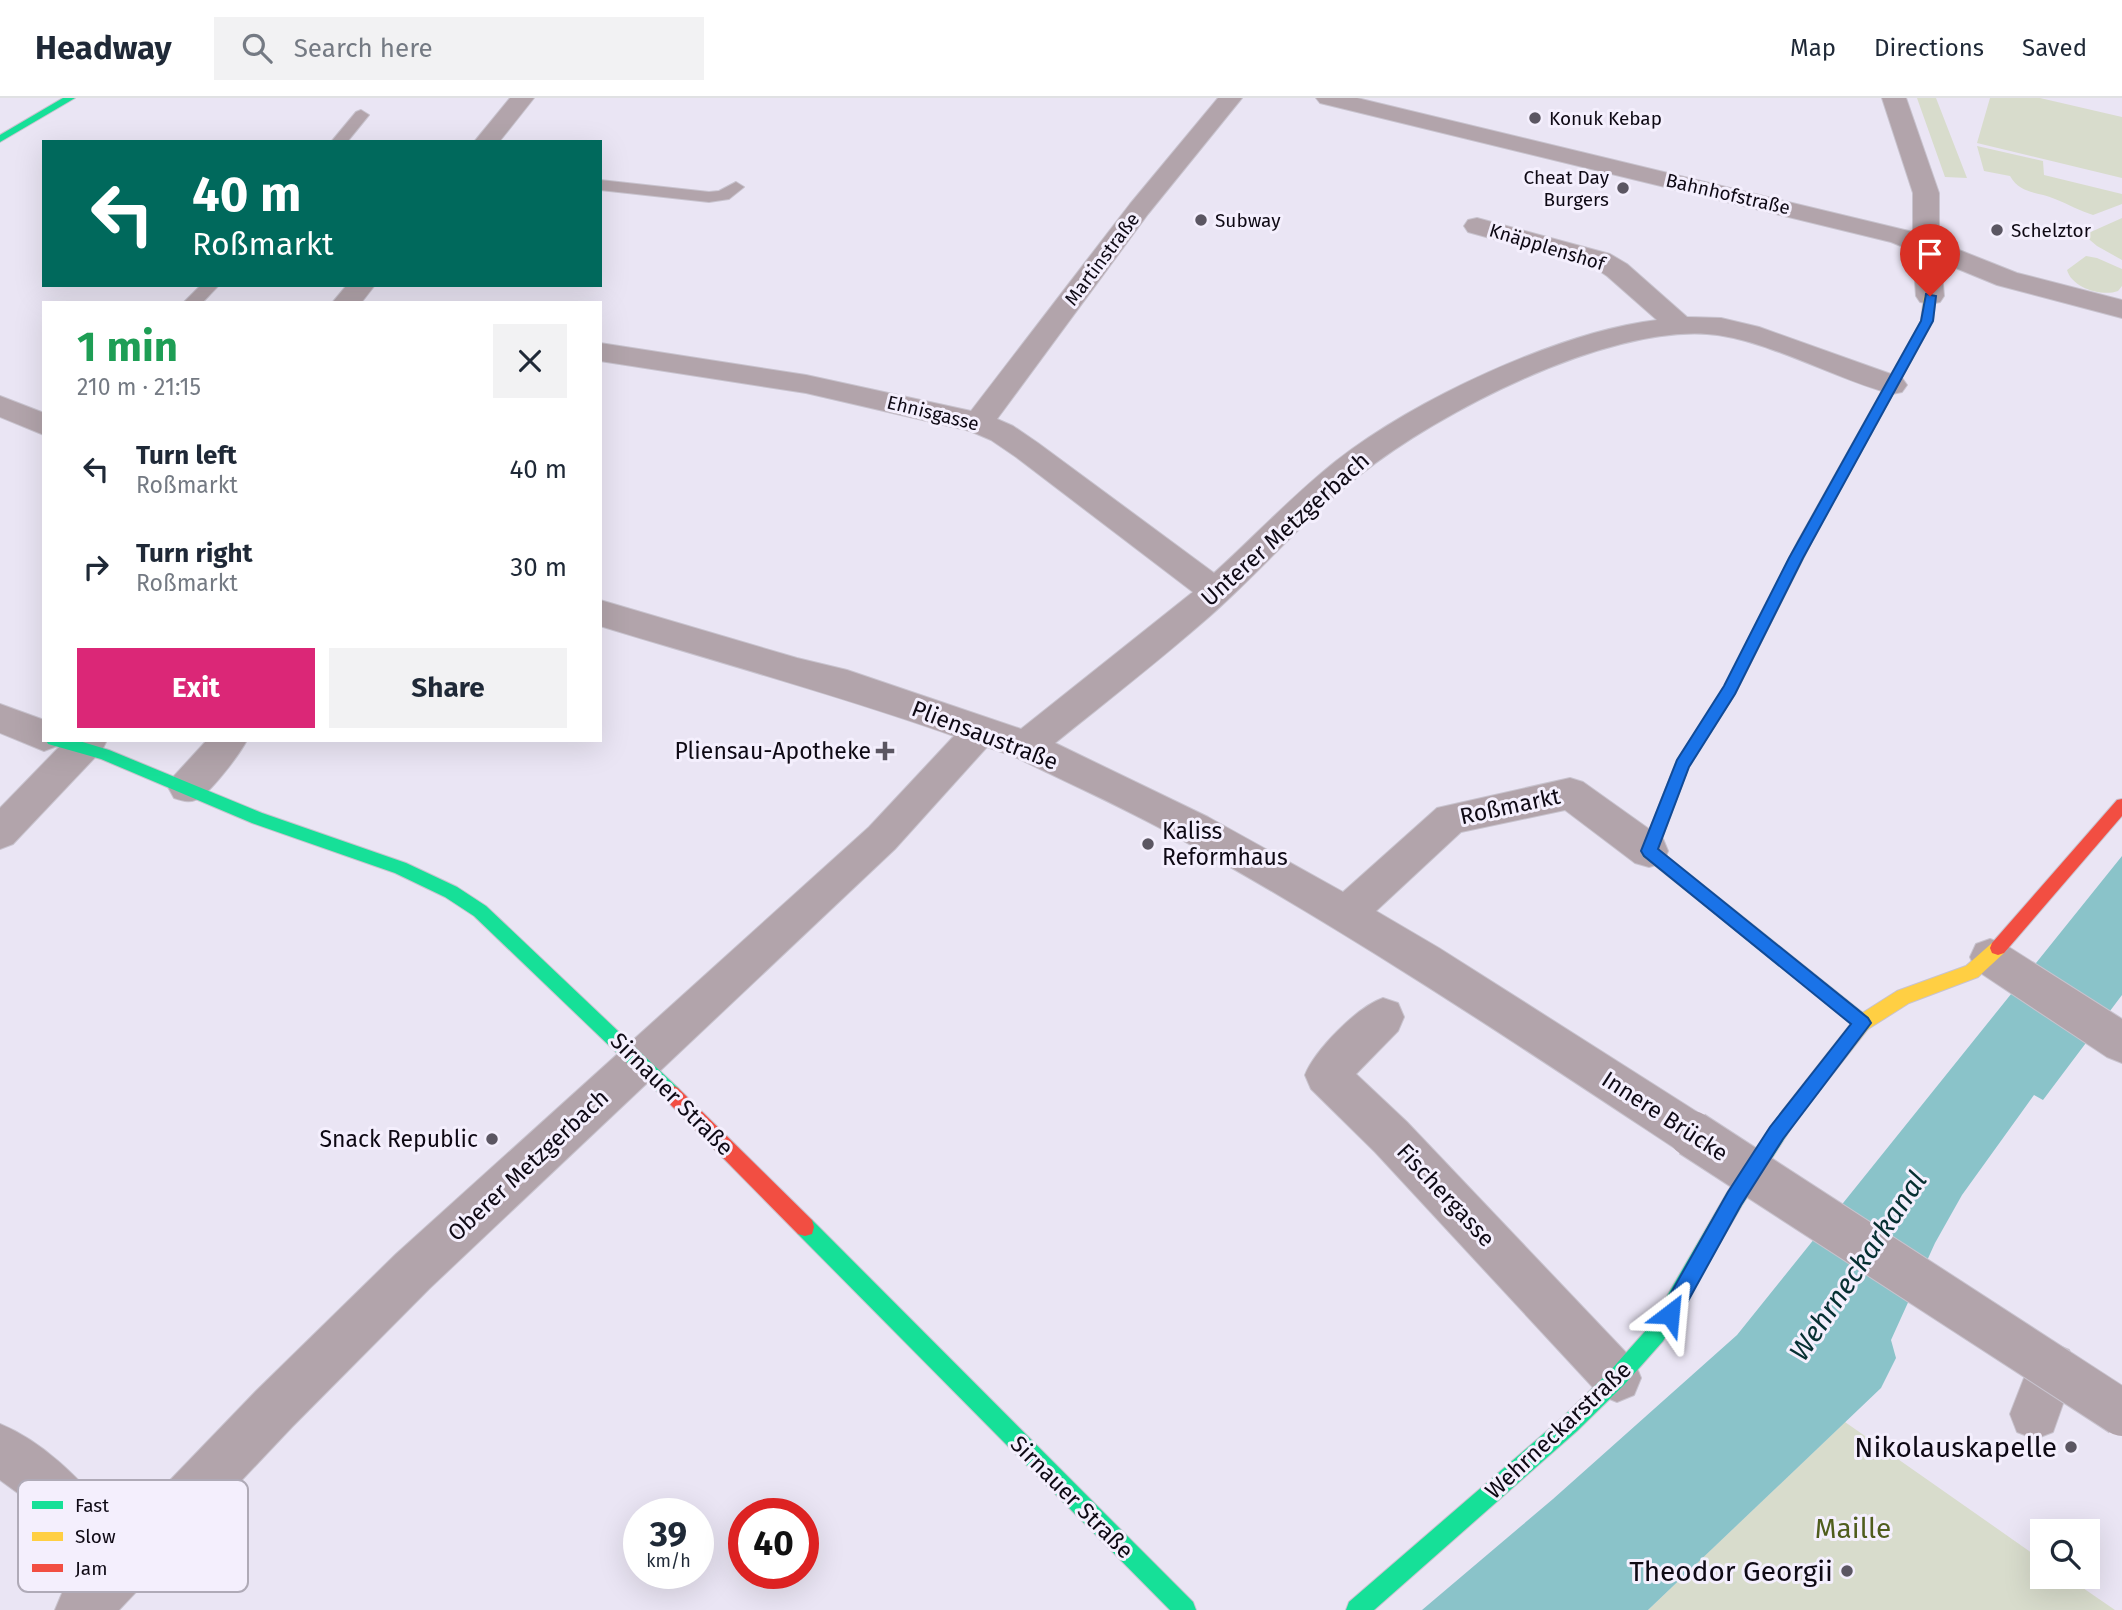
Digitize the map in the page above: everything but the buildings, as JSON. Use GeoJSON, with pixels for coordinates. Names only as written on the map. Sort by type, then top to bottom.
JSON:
{"type":"FeatureCollection","features":[{"type":"Feature","properties":{"kind":"street"},"geometry":{"type":"LineString","coordinates":[[0,139],[70,98]]}},
{"type":"Feature","properties":{"kind":"street"},"geometry":{"type":"LineString","coordinates":[[488,140],[522,98]]}},
{"type":"Feature","properties":{"kind":"street","name":"Martinstraße"},"geometry":{"type":"LineString","coordinates":[[978,423],[1139,209],[1230,98]]}},
{"type":"Feature","properties":{"kind":"street","name":"Bahnhofstraße"},"geometry":{"type":"LineString","coordinates":[[1328,98],[1900,236],[1926,244],[2007,279],[2121,306]]}},
{"type":"Feature","properties":{"kind":"street"},"geometry":{"type":"LineString","coordinates":[[1649,851],[1682,764],[1730,690],[1796,558],[1927,321],[1930,296],[1926,193],[1894,98]]}},
{"type":"Feature","properties":{"kind":"street","name":"Knäpplenshof"},"geometry":{"type":"LineString","coordinates":[[1477,226],[1601,260],[1617,270],[1679,325]]}},
{"type":"Feature","properties":{"kind":"street"},"geometry":{"type":"LineString","coordinates":[[348,301],[360,287]]}},
{"type":"Feature","properties":{"kind":"street","name":"Unterer Metzgerbach"},"geometry":{"type":"LineString","coordinates":[[1026,746],[1216,592],[1344,471],[1374,449],[1438,411],[1503,379],[1558,357],[1636,332],[1679,325],[1711,325],[1749,333],[1892,385]]}},
{"type":"Feature","properties":{"kind":"street","name":"Ehnisgasse"},"geometry":{"type":"LineString","coordinates":[[602,352],[806,384],[978,423],[1002,433],[1027,450],[1216,592]]}},
{"type":"Feature","properties":{"kind":"street"},"geometry":{"type":"LineString","coordinates":[[0,406],[42,424]]}},
{"type":"Feature","properties":{"kind":"street","name":"Pliensaustraße"},"geometry":{"type":"LineString","coordinates":[[602,614],[797,672],[847,684],[1026,746],[1195,828],[1346,914]]}},
{"type":"Feature","properties":{"kind":"street"},"geometry":{"type":"LineString","coordinates":[[0,718],[42,735]]}},
{"type":"Feature","properties":{"kind":"street","name":"Oberer Metzgerbach"},"geometry":{"type":"LineString","coordinates":[[207,1480],[413,1271],[882,838],[982,729]]}},
{"type":"Feature","properties":{"kind":"street"},"geometry":{"type":"LineString","coordinates":[[187,787],[227,742]]}},
{"type":"Feature","properties":{"kind":"street"},"geometry":{"type":"LineString","coordinates":[[0,833],[75,743]]}},
{"type":"Feature","properties":{"kind":"street","name":"Sirnauer Straße"},"geometry":{"type":"LineString","coordinates":[[75,743],[257,818],[400,868],[451,892],[480,911],[639,1060],[1185,1610]]}},
{"type":"Feature","properties":{"kind":"street","name":"Roßmarkt"},"geometry":{"type":"LineString","coordinates":[[1346,914],[1450,819],[1570,793],[1649,851],[1862,1023]]}},
{"type":"Feature","properties":{"kind":"street","name":"Wehrneckarstraße"},"geometry":{"type":"LineString","coordinates":[[1357,1610],[1570,1424],[1617,1378],[1656,1334],[1776,1133],[1862,1023],[1903,997],[1972,972],[2005,967],[2122,805]]}},
{"type":"Feature","properties":{"kind":"street","name":"Innere Brücke"},"geometry":{"type":"LineString","coordinates":[[1346,914],[1425,961],[2122,1413]]}},
{"type":"Feature","properties":{"kind":"street"},"geometry":{"type":"LineString","coordinates":[[2005,967],[2111,1037]]}},
{"type":"Feature","properties":{"kind":"street","name":"Fischergasse"},"geometry":{"type":"LineString","coordinates":[[1383,1017],[1326,1075],[1391,1137],[1617,1378]]}},
{"type":"Feature","properties":{"kind":"street"},"geometry":{"type":"LineString","coordinates":[[2035,1414],[2052,1367]]}},
{"type":"Feature","properties":{"kind":"street"},"geometry":{"type":"LineString","coordinates":[[0,1449],[43,1480]]}},
{"type":"Feature","properties":{"kind":"street","name":"Oberer Metzgerbach"},"geometry":{"type":"LineString","coordinates":[[82,1610],[100,1592]]}},
{"type":"Feature","properties":{"kind":"lane"},"geometry":{"type":"LineString","coordinates":[[341,140],[361,115]]}},
{"type":"Feature","properties":{"kind":"lane"},"geometry":{"type":"LineString","coordinates":[[602,185],[709,197],[723,196],[736,187]]}},
{"type":"Feature","properties":{"kind":"lane"},"geometry":{"type":"LineString","coordinates":[[194,301],[209,287]]}},
{"type":"Feature","properties":{"kind":"green space"},"geometry":{"type":"Polygon","coordinates":[[[1917,98],[1936,98],[1967,178],[1945,177],[1917,98]]]}},
{"type":"Feature","properties":{"kind":"green space"},"geometry":{"type":"Polygon","coordinates":[[[1990,98],[2040,98],[2122,117],[2122,178],[1977,143],[1990,98]]]}},
{"type":"Feature","properties":{"kind":"green space"},"geometry":{"type":"Polygon","coordinates":[[[1977,146],[2043,161],[2044,175],[2122,194],[2122,204],[2093,215],[2049,196],[2025,190],[2010,176],[1984,171],[1977,146]]]}},
{"type":"Feature","properties":{"kind":"green space"},"geometry":{"type":"Polygon","coordinates":[[[2122,218],[2122,260],[2084,235],[2122,218]]]}},
{"type":"Feature","properties":{"kind":"green space"},"geometry":{"type":"Polygon","coordinates":[[[2086,256],[2122,269],[2122,286],[2118,291],[2096,292],[2075,282],[2067,270],[2086,256]]]}},
{"type":"Feature","properties":{"kind":"green space","name":"Maille"},"geometry":{"type":"Polygon","coordinates":[[[1845,1422],[2030,1552],[2030,1589],[2084,1589],[2115,1610],[1648,1610],[1845,1422]]]}},
{"type":"Feature","properties":{"kind":"water","name":"Wehrneckarkanal"},"geometry":{"type":"Polygon","coordinates":[[[2122,856],[2122,995],[2043,1100],[2034,1095],[1962,1195],[1935,1243],[1891,1340],[1896,1358],[1881,1388],[1648,1610],[1422,1610],[1553,1499],[1737,1335],[2122,856]]]}},
{"type":"Feature","properties":{"kind":"traffic: fast"},"geometry":{"type":"LineString","coordinates":[[0,139],[70,98]]}},
{"type":"Feature","properties":{"kind":"traffic: fast"},"geometry":{"type":"LineString","coordinates":[[1805,541],[1730,690],[1682,764],[1649,851],[1862,1023]]}},
{"type":"Feature","properties":{"kind":"traffic: fast"},"geometry":{"type":"LineString","coordinates":[[60,742],[104,754],[257,818],[400,868],[451,892],[480,911],[672,1094]]}},
{"type":"Feature","properties":{"kind":"traffic: fast"},"geometry":{"type":"LineString","coordinates":[[1357,1610],[1570,1424],[1617,1378],[1656,1334],[1735,1198],[1789,1116]]}},
{"type":"Feature","properties":{"kind":"traffic: fast"},"geometry":{"type":"LineString","coordinates":[[805,1227],[1185,1610]]}},
{"type":"Feature","properties":{"kind":"traffic: slow"},"geometry":{"type":"LineString","coordinates":[[1805,541],[1927,321],[1930,296]]}},
{"type":"Feature","properties":{"kind":"traffic: slow"},"geometry":{"type":"LineString","coordinates":[[1789,1116],[1862,1023],[1903,997],[1972,972],[1998,948]]}},
{"type":"Feature","properties":{"kind":"traffic: jam"},"geometry":{"type":"LineString","coordinates":[[1998,948],[2122,805]]}},
{"type":"Feature","properties":{"kind":"traffic: jam"},"geometry":{"type":"LineString","coordinates":[[672,1094],[805,1227]]}},
{"type":"Feature","properties":{"kind":"place","name":"Konuk Kebap"},"geometry":{"type":"Point","coordinates":[1535,118]}},
{"type":"Feature","properties":{"kind":"place","name":"Cheat Day Burgers"},"geometry":{"type":"Point","coordinates":[1623,188]}},
{"type":"Feature","properties":{"kind":"place","name":"Subway"},"geometry":{"type":"Point","coordinates":[1201,220]}},
{"type":"Feature","properties":{"kind":"place","name":"Schelztor"},"geometry":{"type":"Point","coordinates":[1997,230]}},
{"type":"Feature","properties":{"kind":"place","name":"Pliensau-Apotheke"},"geometry":{"type":"Point","coordinates":[885,751]}},
{"type":"Feature","properties":{"kind":"place","name":"Kaliss Reformhaus"},"geometry":{"type":"Point","coordinates":[1148,844]}},
{"type":"Feature","properties":{"kind":"place","name":"Snack Republic"},"geometry":{"type":"Point","coordinates":[492,1139]}},
{"type":"Feature","properties":{"kind":"place","name":"Nikolauskapelle"},"geometry":{"type":"Point","coordinates":[2071,1447]}},
{"type":"Feature","properties":{"kind":"place","name":"Theodor Georgii"},"geometry":{"type":"Point","coordinates":[1847,1571]}},
{"type":"Feature","properties":{"kind":"route"},"geometry":{"type":"LineString","coordinates":[[1670,1314],[1735,1198],[1776,1133],[1862,1023],[1649,851],[1682,764],[1730,690],[1796,558],[1927,321],[1930,296]]}}]}
